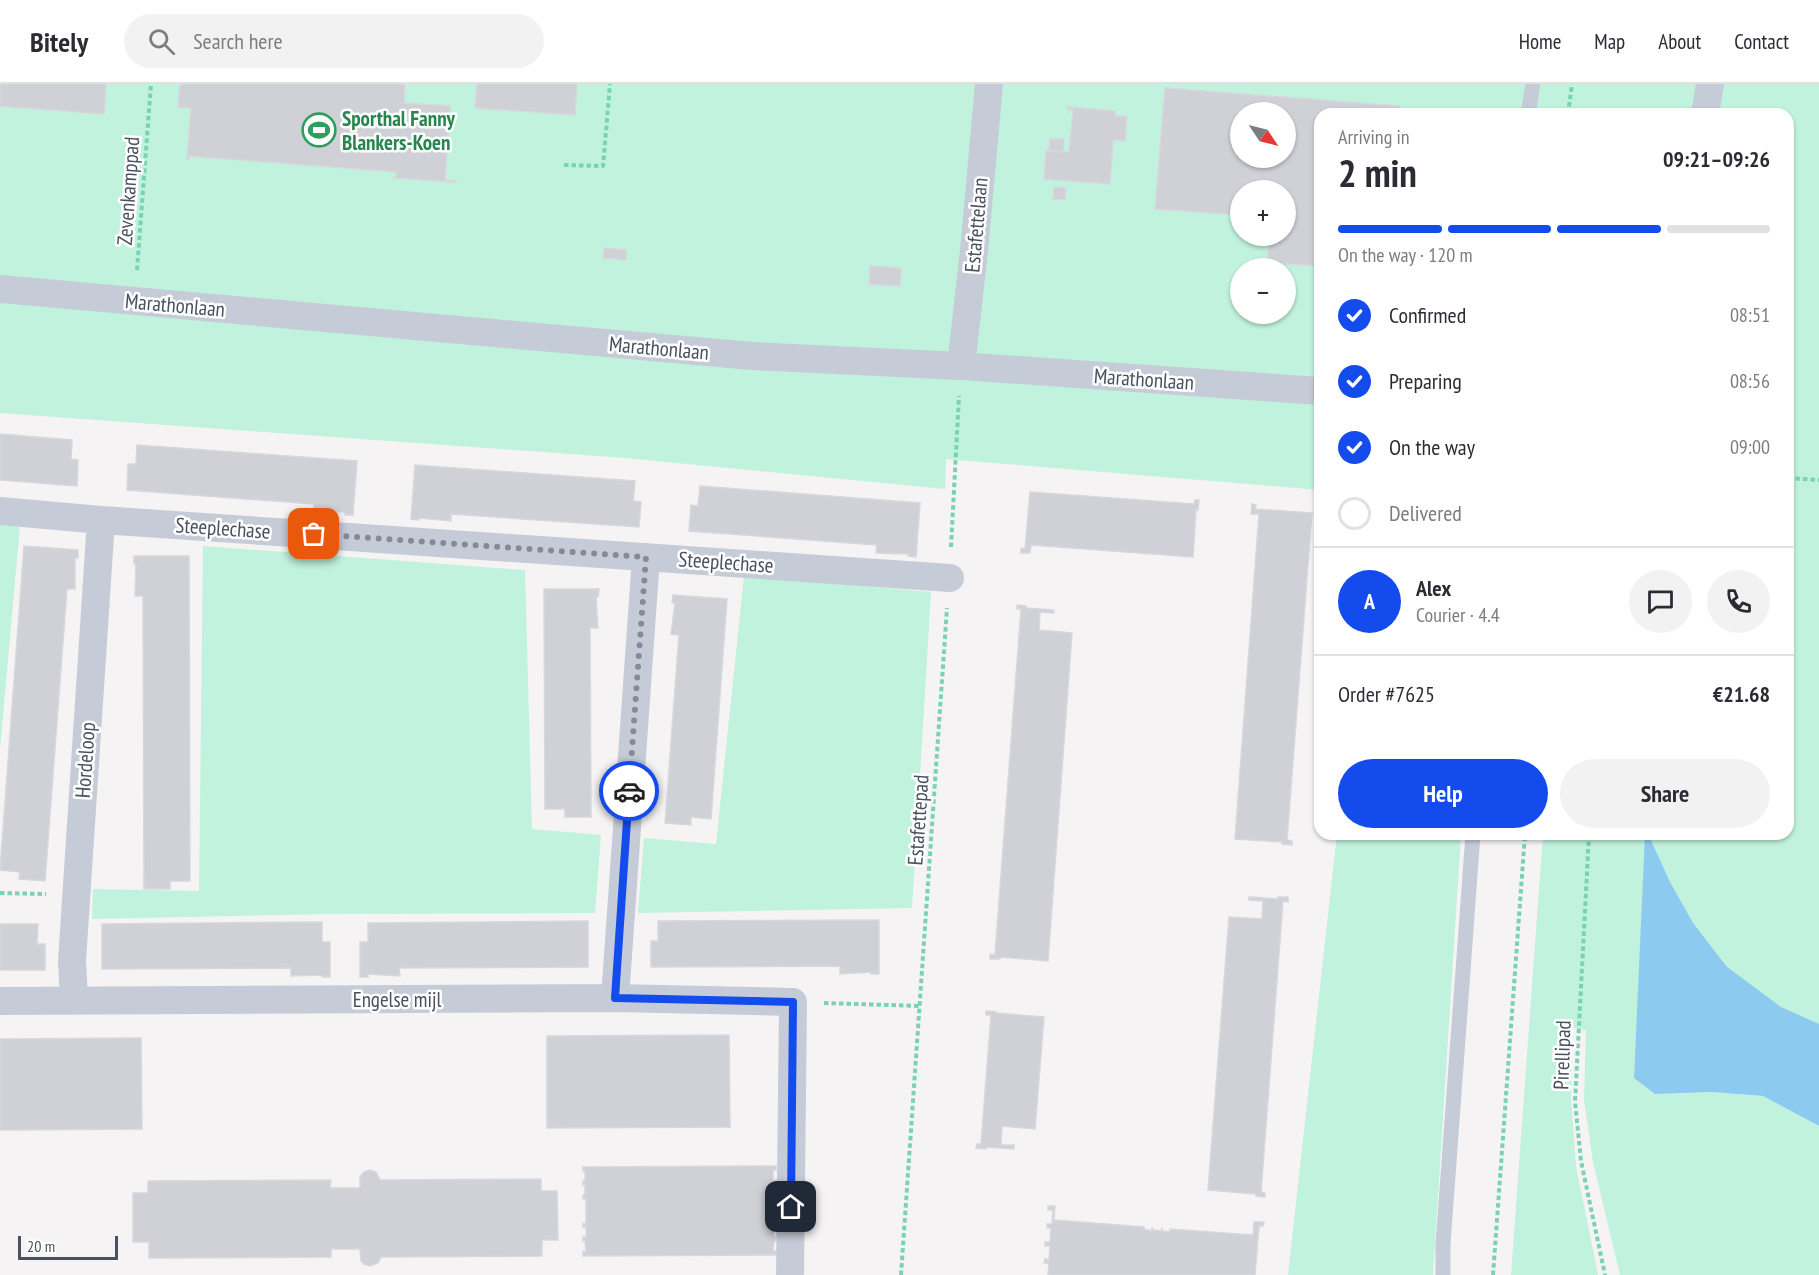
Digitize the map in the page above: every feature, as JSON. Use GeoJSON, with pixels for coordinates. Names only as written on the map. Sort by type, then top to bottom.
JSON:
{"type":"FeatureCollection","features":[{"type":"Feature","properties":{"kind":"street","name":"Estafettelaan"},"geometry":{"type":"LineString","coordinates":[[961,366],[974,251],[988,84]]}},
{"type":"Feature","properties":{"kind":"street"},"geometry":{"type":"LineString","coordinates":[[1706,108],[1710,84]]}},
{"type":"Feature","properties":{"kind":"street","name":"Marathonlaan"},"geometry":{"type":"LineString","coordinates":[[0,289],[752,356],[961,366],[1314,391]]}},
{"type":"Feature","properties":{"kind":"street","name":"Steeplechase"},"geometry":{"type":"LineString","coordinates":[[0,511],[101,520],[950,578]]}},
{"type":"Feature","properties":{"kind":"street","name":"Hordeloop"},"geometry":{"type":"LineString","coordinates":[[74,1000],[72,961],[101,520]]}},
{"type":"Feature","properties":{"kind":"street"},"geometry":{"type":"LineString","coordinates":[[615,998],[646,557]]}},
{"type":"Feature","properties":{"kind":"street","name":"Engelse mijl"},"geometry":{"type":"LineString","coordinates":[[0,1001],[615,998],[793,1002]]}},
{"type":"Feature","properties":{"kind":"street"},"geometry":{"type":"LineString","coordinates":[[790,1275],[793,1002]]}},
{"type":"Feature","properties":{"kind":"lane"},"geometry":{"type":"LineString","coordinates":[[1529,108],[1533,84]]}},
{"type":"Feature","properties":{"kind":"lane"},"geometry":{"type":"LineString","coordinates":[[1443,1275],[1443,1244],[1473,840]]}},
{"type":"Feature","properties":{"kind":"path","name":"Zevenkamppad"},"geometry":{"type":"LineString","coordinates":[[134,301],[151,84]]}},
{"type":"Feature","properties":{"kind":"path"},"geometry":{"type":"LineString","coordinates":[[564,165],[603,166],[610,84]]}},
{"type":"Feature","properties":{"kind":"path"},"geometry":{"type":"LineString","coordinates":[[1569,108],[1572,84]]}},
{"type":"Feature","properties":{"kind":"path","name":"Estafettepad"},"geometry":{"type":"LineString","coordinates":[[901,1275],[950,578],[961,366]]}},
{"type":"Feature","properties":{"kind":"path"},"geometry":{"type":"LineString","coordinates":[[1794,478],[1819,480]]}},
{"type":"Feature","properties":{"kind":"path"},"geometry":{"type":"LineString","coordinates":[[1493,1275],[1525,840]]}},
{"type":"Feature","properties":{"kind":"path","name":"Pirellipad"},"geometry":{"type":"LineString","coordinates":[[1589,840],[1575,1102],[1581,1161],[1605,1275]]}},
{"type":"Feature","properties":{"kind":"path"},"geometry":{"type":"LineString","coordinates":[[0,893],[76,895]]}},
{"type":"Feature","properties":{"kind":"path"},"geometry":{"type":"LineString","coordinates":[[793,1002],[920,1006]]}},
{"type":"Feature","properties":{"kind":"green space"},"geometry":{"type":"Polygon","coordinates":[[[0,84],[1819,84],[1819,1062],[1636,1037],[1634,1078],[1655,1094],[1711,1092],[1763,1096],[1819,1126],[1819,1275],[1620,1275],[1593,1162],[1584,1100],[1586,1030],[1572,1028],[1571,1097],[1576,1166],[1598,1275],[1511,1275],[1543,840],[1794,840],[1794,108],[1314,108],[1314,490],[946,459],[945,489],[625,458],[0,413],[0,84]]]}},
{"type":"Feature","properties":{"kind":"green space"},"geometry":{"type":"Polygon","coordinates":[[[0,524],[20,525],[0,749],[0,524]]]}},
{"type":"Feature","properties":{"kind":"green space"},"geometry":{"type":"Polygon","coordinates":[[[203,546],[525,570],[532,829],[601,835],[595,913],[327,914],[92,919],[93,889],[199,891],[203,546]]]}},
{"type":"Feature","properties":{"kind":"green space"},"geometry":{"type":"Polygon","coordinates":[[[744,576],[931,592],[912,908],[638,913],[644,838],[716,844],[744,576]]]}},
{"type":"Feature","properties":{"kind":"green space"},"geometry":{"type":"Polygon","coordinates":[[[1336,840],[1461,840],[1433,1275],[1288,1275],[1336,840]]]}},
{"type":"Feature","properties":{"kind":"water"},"geometry":{"type":"Polygon","coordinates":[[[1645,840],[1651,840],[1670,882],[1693,923],[1727,967],[1781,1007],[1819,1024],[1819,1126],[1763,1096],[1711,1092],[1655,1094],[1634,1078],[1645,840]]]}},
{"type":"Feature","properties":{"kind":"building"},"geometry":{"type":"Polygon","coordinates":[[[0,84],[106,84],[104,114],[0,106],[0,84]]]}},
{"type":"Feature","properties":{"kind":"building","name":"Sporthal Fanny Blankers-Koen"},"geometry":{"type":"Polygon","coordinates":[[[180,84],[405,84],[404,103],[450,106],[445,180],[456,181],[394,178],[397,172],[189,156],[187,159],[191,108],[178,107],[180,84]]]}},
{"type":"Feature","properties":{"kind":"building"},"geometry":{"type":"Polygon","coordinates":[[[477,84],[577,84],[575,115],[475,108],[477,84]]]}},
{"type":"Feature","properties":{"kind":"building"},"geometry":{"type":"Polygon","coordinates":[[[1165,88],[1400,106],[1400,108],[1314,108],[1314,266],[1296,265],[1296,258],[1268,258],[1269,246],[1296,246],[1296,180],[1230,180],[1230,214],[1155,209],[1165,88]]]}},
{"type":"Feature","properties":{"kind":"building"},"geometry":{"type":"Polygon","coordinates":[[[1067,107],[1115,111],[1115,116],[1127,116],[1125,141],[1113,140],[1110,184],[1044,179],[1046,150],[1069,152],[1073,110],[1067,107]]]}},
{"type":"Feature","properties":{"kind":"building"},"geometry":{"type":"Polygon","coordinates":[[[1050,139],[1064,139],[1063,152],[1049,151],[1050,139]]]}},
{"type":"Feature","properties":{"kind":"building"},"geometry":{"type":"Polygon","coordinates":[[[1054,187],[1066,188],[1065,200],[1053,199],[1054,187]]]}},
{"type":"Feature","properties":{"kind":"building"},"geometry":{"type":"Polygon","coordinates":[[[604,248],[626,250],[626,260],[603,258],[604,248]]]}},
{"type":"Feature","properties":{"kind":"building"},"geometry":{"type":"Polygon","coordinates":[[[870,266],[901,268],[900,286],[869,284],[870,266]]]}},
{"type":"Feature","properties":{"kind":"building"},"geometry":{"type":"Polygon","coordinates":[[[0,434],[72,440],[71,459],[78,460],[77,486],[0,480],[0,434]]]}},
{"type":"Feature","properties":{"kind":"building"},"geometry":{"type":"Polygon","coordinates":[[[137,445],[357,461],[353,515],[345,515],[345,512],[314,511],[314,504],[127,490],[128,464],[136,464],[137,445]]]}},
{"type":"Feature","properties":{"kind":"building"},"geometry":{"type":"Polygon","coordinates":[[[415,465],[635,481],[633,501],[641,502],[639,527],[451,514],[451,521],[411,519],[415,465]]]}},
{"type":"Feature","properties":{"kind":"building"},"geometry":{"type":"Polygon","coordinates":[[[700,486],[920,503],[916,557],[908,556],[908,554],[876,553],[877,545],[689,531],[691,505],[698,506],[700,486]]]}},
{"type":"Feature","properties":{"kind":"building"},"geometry":{"type":"Polygon","coordinates":[[[1030,492],[1194,504],[1195,500],[1199,500],[1198,510],[1196,509],[1193,557],[1031,545],[1030,553],[1021,553],[1021,548],[1025,549],[1030,492]]]}},
{"type":"Feature","properties":{"kind":"building"},"geometry":{"type":"Polygon","coordinates":[[[1252,504],[1256,505],[1255,509],[1312,513],[1287,840],[1292,841],[1292,845],[1282,844],[1282,842],[1235,839],[1259,514],[1251,514],[1252,504]]]}},
{"type":"Feature","properties":{"kind":"building"},"geometry":{"type":"Polygon","coordinates":[[[24,546],[78,550],[78,558],[75,558],[75,589],[67,589],[45,881],[19,879],[20,872],[0,870],[24,546]]]}},
{"type":"Feature","properties":{"kind":"building"},"geometry":{"type":"Polygon","coordinates":[[[134,556],[189,556],[190,881],[170,881],[170,889],[144,889],[143,596],[135,596],[134,556]]]}},
{"type":"Feature","properties":{"kind":"building"},"geometry":{"type":"Polygon","coordinates":[[[544,589],[599,589],[598,597],[596,597],[598,628],[590,628],[591,817],[565,817],[565,809],[545,809],[544,589]]]}},
{"type":"Feature","properties":{"kind":"building"},"geometry":{"type":"Polygon","coordinates":[[[673,595],[727,599],[711,819],[691,817],[691,825],[665,823],[679,635],[671,634],[675,603],[672,603],[673,595]]]}},
{"type":"Feature","properties":{"kind":"building"},"geometry":{"type":"Polygon","coordinates":[[[1017,605],[1054,610],[1054,613],[1040,612],[1039,630],[1072,633],[1048,961],[1000,957],[1000,959],[990,959],[990,954],[995,955],[1021,609],[1017,609],[1017,605]]]}},
{"type":"Feature","properties":{"kind":"building"},"geometry":{"type":"Polygon","coordinates":[[[1249,897],[1278,899],[1278,897],[1288,897],[1288,902],[1283,901],[1261,1192],[1265,1193],[1265,1197],[1256,1196],[1256,1194],[1208,1190],[1229,917],[1262,919],[1263,901],[1249,900],[1249,897]]]}},
{"type":"Feature","properties":{"kind":"building"},"geometry":{"type":"Polygon","coordinates":[[[879,920],[879,974],[871,974],[871,972],[840,974],[840,966],[651,967],[651,941],[658,941],[658,921],[879,920]]]}},
{"type":"Feature","properties":{"kind":"building"},"geometry":{"type":"Polygon","coordinates":[[[588,921],[588,967],[399,968],[400,976],[368,974],[368,977],[360,977],[360,942],[368,942],[368,923],[588,921]]]}},
{"type":"Feature","properties":{"kind":"building"},"geometry":{"type":"Polygon","coordinates":[[[322,922],[322,942],[330,942],[330,977],[291,976],[291,968],[102,969],[102,924],[322,922]]]}},
{"type":"Feature","properties":{"kind":"building"},"geometry":{"type":"Polygon","coordinates":[[[0,924],[38,924],[37,944],[45,944],[45,970],[0,970],[0,924]]]}},
{"type":"Feature","properties":{"kind":"building"},"geometry":{"type":"Polygon","coordinates":[[[986,1011],[1044,1017],[1035,1129],[1002,1126],[1001,1145],[1014,1145],[1014,1149],[976,1148],[977,1144],[981,1144],[991,1015],[986,1015],[986,1011]]]}},
{"type":"Feature","properties":{"kind":"building"},"geometry":{"type":"Polygon","coordinates":[[[729,1035],[730,1127],[547,1128],[547,1036],[729,1035]]]}},
{"type":"Feature","properties":{"kind":"building"},"geometry":{"type":"Polygon","coordinates":[[[141,1038],[142,1129],[0,1130],[0,1039],[141,1038]]]}},
{"type":"Feature","properties":{"kind":"building"},"geometry":{"type":"Polygon","coordinates":[[[776,1166],[776,1170],[773,1170],[773,1181],[776,1180],[773,1195],[776,1194],[776,1199],[773,1198],[773,1223],[776,1222],[776,1227],[773,1226],[776,1241],[774,1241],[773,1251],[776,1251],[776,1255],[583,1256],[583,1251],[586,1252],[583,1237],[586,1237],[586,1227],[583,1227],[583,1223],[586,1224],[586,1199],[583,1199],[585,1171],[583,1167],[776,1166]]]}},
{"type":"Feature","properties":{"kind":"building"},"geometry":{"type":"Polygon","coordinates":[[[370,1170],[376,1172],[380,1180],[541,1179],[541,1191],[557,1191],[558,1240],[542,1240],[542,1256],[381,1257],[378,1263],[370,1266],[361,1261],[360,1249],[331,1249],[331,1257],[149,1258],[149,1242],[133,1242],[133,1193],[148,1193],[148,1181],[331,1180],[330,1188],[360,1188],[360,1177],[364,1172],[370,1170]]]}},
{"type":"Feature","properties":{"kind":"building"},"geometry":{"type":"Polygon","coordinates":[[[1048,1206],[1055,1206],[1054,1220],[1144,1227],[1152,1231],[1152,1227],[1153,1230],[1161,1231],[1162,1228],[1162,1231],[1170,1232],[1170,1229],[1253,1235],[1254,1222],[1264,1222],[1263,1226],[1259,1226],[1255,1275],[1048,1275],[1049,1263],[1044,1263],[1045,1259],[1049,1260],[1050,1246],[1045,1246],[1045,1242],[1050,1242],[1051,1228],[1047,1228],[1047,1224],[1052,1224],[1053,1210],[1048,1210],[1048,1206]]]}},
{"type":"Feature","properties":{"kind":"way so far"},"geometry":{"type":"LineString","coordinates":[[314,534],[646,557],[629,791]]}},
{"type":"Feature","properties":{"kind":"place","name":"Sporthal Fanny Blankers-Koen"},"geometry":{"type":"Point","coordinates":[319,130]}},
{"type":"Feature","properties":{"kind":"route"},"geometry":{"type":"LineString","coordinates":[[629,791],[615,998],[793,1002],[791,1207]]}}]}
